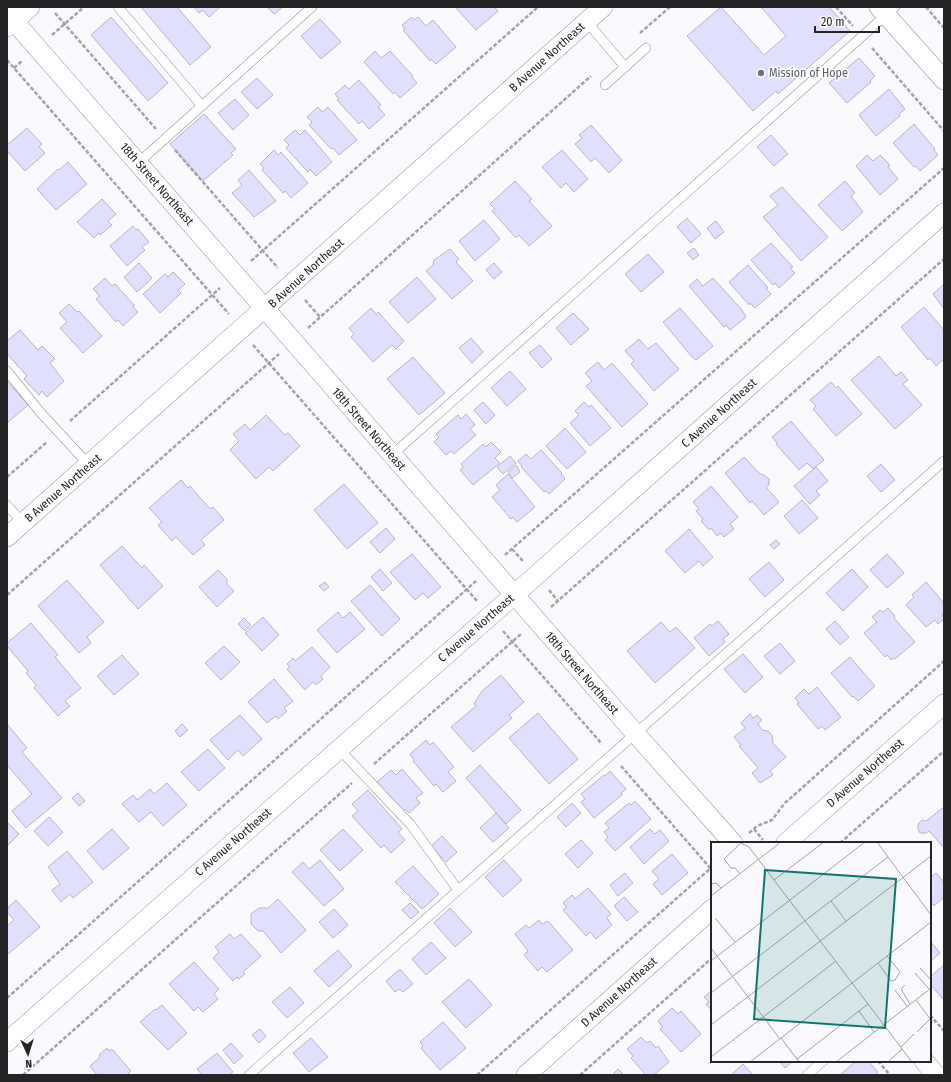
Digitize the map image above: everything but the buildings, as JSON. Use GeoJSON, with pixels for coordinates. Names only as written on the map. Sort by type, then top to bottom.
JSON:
{"type":"FeatureCollection","features":[{"type":"Feature","properties":{"kind":"street"},"geometry":{"type":"LineString","coordinates":[[9,20],[30,7]]}},
{"type":"Feature","properties":{"kind":"street","name":"B Avenue Northeast"},"geometry":{"type":"LineString","coordinates":[[7,537],[603,7]]}},
{"type":"Feature","properties":{"kind":"street"},"geometry":{"type":"LineString","coordinates":[[887,10],[944,80]]}},
{"type":"Feature","properties":{"kind":"street","name":"18th Street Northeast"},"geometry":{"type":"LineString","coordinates":[[9,20],[138,163],[635,734],[740,839]]}},
{"type":"Feature","properties":{"kind":"street","name":"C Avenue Northeast"},"geometry":{"type":"LineString","coordinates":[[7,1042],[340,749],[944,213]]}},
{"type":"Feature","properties":{"kind":"street","name":"D Avenue Northeast"},"geometry":{"type":"LineString","coordinates":[[787,842],[944,704]]}},
{"type":"Feature","properties":{"kind":"street","name":"D Avenue Northeast"},"geometry":{"type":"LineString","coordinates":[[526,1075],[711,910]]}},
{"type":"Feature","properties":{"kind":"street"},"geometry":{"type":"LineString","coordinates":[[925,1062],[936,1075]]}},
{"type":"Feature","properties":{"kind":"lane"},"geometry":{"type":"LineString","coordinates":[[118,7],[202,106]]}},
{"type":"Feature","properties":{"kind":"lane"},"geometry":{"type":"LineString","coordinates":[[138,163],[312,7]]}},
{"type":"Feature","properties":{"kind":"lane"},"geometry":{"type":"LineString","coordinates":[[392,455],[862,37],[887,10]]}},
{"type":"Feature","properties":{"kind":"lane"},"geometry":{"type":"LineString","coordinates":[[587,22],[626,67]]}},
{"type":"Feature","properties":{"kind":"lane"},"geometry":{"type":"LineString","coordinates":[[605,85],[646,48]]}},
{"type":"Feature","properties":{"kind":"lane"},"geometry":{"type":"LineString","coordinates":[[7,371],[89,465]]}},
{"type":"Feature","properties":{"kind":"lane"},"geometry":{"type":"LineString","coordinates":[[249,1075],[944,461]]}},
{"type":"Feature","properties":{"kind":"lane"},"geometry":{"type":"LineString","coordinates":[[7,505],[23,523]]}},
{"type":"Feature","properties":{"kind":"lane"},"geometry":{"type":"LineString","coordinates":[[340,749],[411,825],[458,890]]}},
{"type":"Feature","properties":{"kind":"lane"},"geometry":{"type":"LineString","coordinates":[[807,1075],[822,1062]]}},
{"type":"Feature","properties":{"kind":"path"},"geometry":{"type":"LineString","coordinates":[[50,37],[84,7]]}},
{"type":"Feature","properties":{"kind":"path"},"geometry":{"type":"LineString","coordinates":[[248,263],[538,7]]}},
{"type":"Feature","properties":{"kind":"path"},"geometry":{"type":"LineString","coordinates":[[615,55],[670,7]]}},
{"type":"Feature","properties":{"kind":"path"},"geometry":{"type":"LineString","coordinates":[[836,7],[944,131]]}},
{"type":"Feature","properties":{"kind":"path"},"geometry":{"type":"LineString","coordinates":[[926,7],[944,28]]}},
{"type":"Feature","properties":{"kind":"path"},"geometry":{"type":"LineString","coordinates":[[14,68],[27,57]]}},
{"type":"Feature","properties":{"kind":"path"},"geometry":{"type":"LineString","coordinates":[[7,60],[231,317]]}},
{"type":"Feature","properties":{"kind":"path"},"geometry":{"type":"LineString","coordinates":[[306,330],[592,76]]}},
{"type":"Feature","properties":{"kind":"path"},"geometry":{"type":"LineString","coordinates":[[504,557],[944,168]]}},
{"type":"Feature","properties":{"kind":"path"},"geometry":{"type":"LineString","coordinates":[[549,608],[944,259]]}},
{"type":"Feature","properties":{"kind":"path"},"geometry":{"type":"LineString","coordinates":[[7,477],[225,284]]}},
{"type":"Feature","properties":{"kind":"path"},"geometry":{"type":"LineString","coordinates":[[305,300],[320,317]]}},
{"type":"Feature","properties":{"kind":"path"},"geometry":{"type":"LineString","coordinates":[[250,341],[479,604]]}},
{"type":"Feature","properties":{"kind":"path"},"geometry":{"type":"LineString","coordinates":[[7,595],[284,350]]}},
{"type":"Feature","properties":{"kind":"path"},"geometry":{"type":"LineString","coordinates":[[512,549],[525,564]]}},
{"type":"Feature","properties":{"kind":"path"},"geometry":{"type":"LineString","coordinates":[[7,998],[481,577]]}},
{"type":"Feature","properties":{"kind":"path"},"geometry":{"type":"LineString","coordinates":[[545,586],[558,601]]}},
{"type":"Feature","properties":{"kind":"path"},"geometry":{"type":"LineString","coordinates":[[23,1075],[526,630]]}},
{"type":"Feature","properties":{"kind":"path"},"geometry":{"type":"LineString","coordinates":[[740,839],[754,829],[772,820],[784,804],[944,661]]}},
{"type":"Feature","properties":{"kind":"path"},"geometry":{"type":"LineString","coordinates":[[841,842],[944,751]]}},
{"type":"Feature","properties":{"kind":"path"},"geometry":{"type":"LineString","coordinates":[[754,829],[763,840]]}},
{"type":"Feature","properties":{"kind":"path"},"geometry":{"type":"LineString","coordinates":[[477,1075],[711,868]]}},
{"type":"Feature","properties":{"kind":"path"},"geometry":{"type":"LineString","coordinates":[[580,1075],[711,959]]}},
{"type":"Feature","properties":{"kind":"path"},"geometry":{"type":"LineString","coordinates":[[931,1016],[944,1032]]}},
{"type":"Feature","properties":{"kind":"path"},"geometry":{"type":"LineString","coordinates":[[879,1062],[890,1075]]}},
{"type":"Feature","properties":{"kind":"place","name":"Mission of Hope"},"geometry":{"type":"Point","coordinates":[761,73]}}]}
